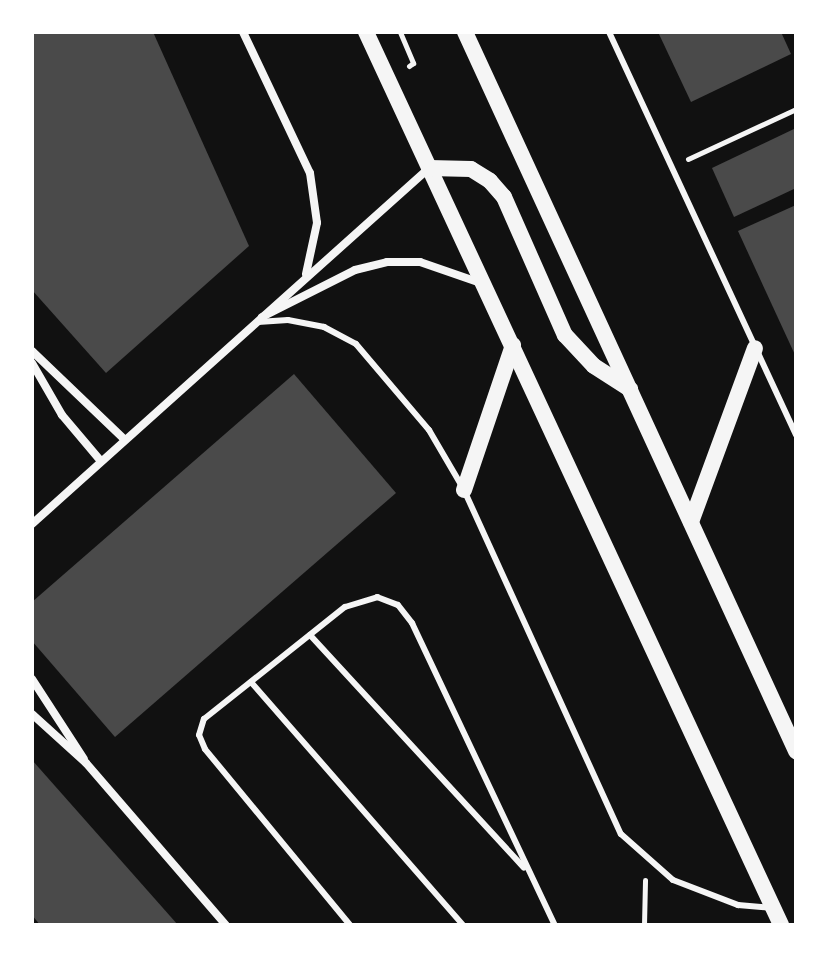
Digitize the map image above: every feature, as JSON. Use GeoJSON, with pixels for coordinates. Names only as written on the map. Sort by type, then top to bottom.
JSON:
{"type":"FeatureCollection","features":[{"type":"Feature","properties":{"kind":"main road"},"geometry":{"type":"LineString","coordinates":[[366,32],[781,925]]}},
{"type":"Feature","properties":{"kind":"main road"},"geometry":{"type":"LineString","coordinates":[[465,32],[796,751]]}},
{"type":"Feature","properties":{"kind":"main road"},"geometry":{"type":"LineString","coordinates":[[429,168],[471,169],[490,181],[504,197],[565,335],[594,366],[630,389]]}},
{"type":"Feature","properties":{"kind":"main road"},"geometry":{"type":"LineString","coordinates":[[464,490],[513,345]]}},
{"type":"Feature","properties":{"kind":"main road"},"geometry":{"type":"LineString","coordinates":[[691,522],[755,348]]}},
{"type":"Feature","properties":{"kind":"street"},"geometry":{"type":"LineString","coordinates":[[243,32],[310,173],[317,223],[305,274]]}},
{"type":"Feature","properties":{"kind":"street"},"geometry":{"type":"LineString","coordinates":[[32,524],[305,274],[429,168]]}},
{"type":"Feature","properties":{"kind":"street"},"geometry":{"type":"LineString","coordinates":[[251,323],[355,270],[387,262],[420,262],[484,284]]}},
{"type":"Feature","properties":{"kind":"street"},"geometry":{"type":"LineString","coordinates":[[32,351],[123,438]]}},
{"type":"Feature","properties":{"kind":"street"},"geometry":{"type":"LineString","coordinates":[[32,363],[56,407],[100,460]]}},
{"type":"Feature","properties":{"kind":"street"},"geometry":{"type":"LineString","coordinates":[[32,679],[86,763]]}},
{"type":"Feature","properties":{"kind":"street"},"geometry":{"type":"LineString","coordinates":[[32,714],[86,763],[226,925]]}},
{"type":"Feature","properties":{"kind":"lane"},"geometry":{"type":"LineString","coordinates":[[609,32],[674,166],[796,435]]}},
{"type":"Feature","properties":{"kind":"lane"},"geometry":{"type":"LineString","coordinates":[[251,323],[288,320],[324,327],[356,344],[429,430],[464,490],[621,834],[645,859],[705,895],[773,908]]}},
{"type":"Feature","properties":{"kind":"lane"},"geometry":{"type":"LineString","coordinates":[[350,925],[201,742],[204,719],[310,635],[366,597],[388,599],[406,613],[555,925]]}},
{"type":"Feature","properties":{"kind":"lane"},"geometry":{"type":"LineString","coordinates":[[310,635],[530,873]]}},
{"type":"Feature","properties":{"kind":"lane"},"geometry":{"type":"LineString","coordinates":[[251,682],[463,925]]}},
{"type":"Feature","properties":{"kind":"path"},"geometry":{"type":"LineString","coordinates":[[674,166],[796,109]]}},
{"type":"Feature","properties":{"kind":"path"},"geometry":{"type":"LineString","coordinates":[[644,925],[645,859]]}},
{"type":"Feature","properties":{"kind":"building"},"geometry":{"type":"Polygon","coordinates":[[[32,32],[153,32],[249,246],[106,373],[32,290],[32,32]]]}},
{"type":"Feature","properties":{"kind":"building"},"geometry":{"type":"Polygon","coordinates":[[[658,32],[781,32],[791,54],[691,102],[658,32]]]}},
{"type":"Feature","properties":{"kind":"building"},"geometry":{"type":"Polygon","coordinates":[[[796,128],[796,188],[734,217],[712,168],[796,128]]]}},
{"type":"Feature","properties":{"kind":"building"},"geometry":{"type":"Polygon","coordinates":[[[796,205],[796,357],[738,231],[796,205]]]}},
{"type":"Feature","properties":{"kind":"building"},"geometry":{"type":"Polygon","coordinates":[[[294,374],[396,493],[115,737],[32,641],[32,602],[294,374]]]}},
{"type":"Feature","properties":{"kind":"building"},"geometry":{"type":"Polygon","coordinates":[[[32,760],[178,925],[40,925],[32,915],[32,760]]]}}]}
